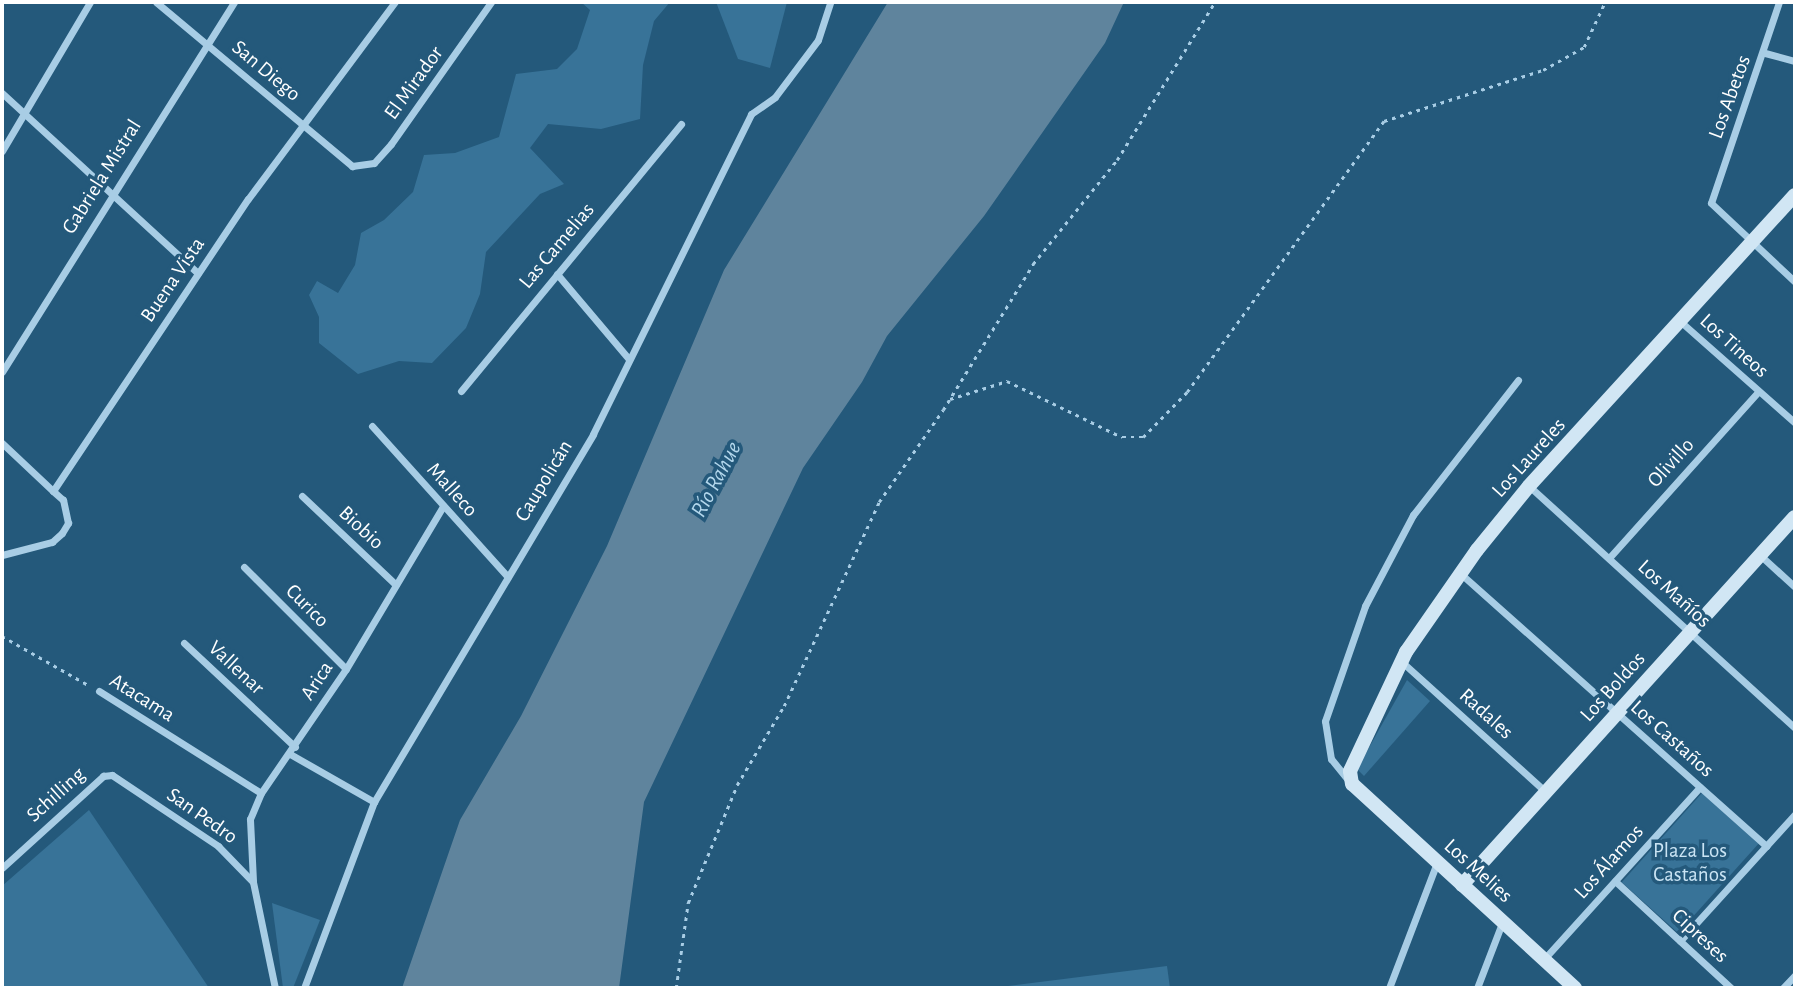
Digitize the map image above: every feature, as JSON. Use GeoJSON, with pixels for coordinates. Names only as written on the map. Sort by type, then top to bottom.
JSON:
{"type":"FeatureCollection","features":[{"type":"Feature","properties":{"kind":"street"},"geometry":{"type":"LineString","coordinates":[[2,151],[90,2]]}},
{"type":"Feature","properties":{"kind":"street","name":"San Diego"},"geometry":{"type":"LineString","coordinates":[[156,2],[352,166]]}},
{"type":"Feature","properties":{"kind":"street","name":"Gabriela Mistral"},"geometry":{"type":"LineString","coordinates":[[2,372],[234,2]]}},
{"type":"Feature","properties":{"kind":"street","name":"Buena Vista"},"geometry":{"type":"LineString","coordinates":[[53,491],[198,273],[395,2]]}},
{"type":"Feature","properties":{"kind":"street","name":"El Mirador"},"geometry":{"type":"LineString","coordinates":[[352,166],[374,163],[391,144],[491,2]]}},
{"type":"Feature","properties":{"kind":"street","name":"Caupolicán"},"geometry":{"type":"LineString","coordinates":[[304,988],[374,802],[593,434],[628,358],[751,114],[775,97],[818,40],[830,2]]}},
{"type":"Feature","properties":{"kind":"street","name":"Los Abetos"},"geometry":{"type":"LineString","coordinates":[[1754,245],[1711,203],[1765,53],[1779,2]]}},
{"type":"Feature","properties":{"kind":"street"},"geometry":{"type":"LineString","coordinates":[[1765,53],[1795,61]]}},
{"type":"Feature","properties":{"kind":"street"},"geometry":{"type":"LineString","coordinates":[[2,93],[198,273]]}},
{"type":"Feature","properties":{"kind":"street","name":"Las Camelias"},"geometry":{"type":"LineString","coordinates":[[461,391],[681,124]]}},
{"type":"Feature","properties":{"kind":"street","name":"Los Laureles"},"geometry":{"type":"LineString","coordinates":[[1352,784],[1350,771],[1359,745],[1401,661],[1461,574],[1530,486],[1754,245],[1795,195]]}},
{"type":"Feature","properties":{"kind":"street"},"geometry":{"type":"LineString","coordinates":[[1754,245],[1795,282]]}},
{"type":"Feature","properties":{"kind":"street"},"geometry":{"type":"LineString","coordinates":[[557,274],[628,358]]}},
{"type":"Feature","properties":{"kind":"street","name":"Los Tineos"},"geometry":{"type":"LineString","coordinates":[[1681,322],[1795,423]]}},
{"type":"Feature","properties":{"kind":"street"},"geometry":{"type":"LineString","coordinates":[[1352,784],[1331,759],[1325,721],[1366,606],[1413,515],[1518,380]]}},
{"type":"Feature","properties":{"kind":"street","name":"Olivillo"},"geometry":{"type":"LineString","coordinates":[[1609,558],[1759,391]]}},
{"type":"Feature","properties":{"kind":"street","name":"Malleco"},"geometry":{"type":"LineString","coordinates":[[372,426],[508,577]]}},
{"type":"Feature","properties":{"kind":"street"},"geometry":{"type":"LineString","coordinates":[[2,443],[63,500],[68,523],[52,542],[2,555]]}},
{"type":"Feature","properties":{"kind":"street","name":"Los Mañíos"},"geometry":{"type":"LineString","coordinates":[[1530,486],[1795,728]]}},
{"type":"Feature","properties":{"kind":"street","name":"Biobio"},"geometry":{"type":"LineString","coordinates":[[302,496],[396,585]]}},
{"type":"Feature","properties":{"kind":"street","name":"Arica"},"geometry":{"type":"LineString","coordinates":[[253,882],[250,819],[261,793],[346,669],[443,506]]}},
{"type":"Feature","properties":{"kind":"street","name":"Los Boldos"},"geometry":{"type":"LineString","coordinates":[[1462,885],[1795,517]]}},
{"type":"Feature","properties":{"kind":"street"},"geometry":{"type":"LineString","coordinates":[[1761,556],[1795,587]]}},
{"type":"Feature","properties":{"kind":"street","name":"Curico"},"geometry":{"type":"LineString","coordinates":[[244,567],[346,669]]}},
{"type":"Feature","properties":{"kind":"street","name":"Los Castaños"},"geometry":{"type":"LineString","coordinates":[[1461,574],[1766,846]]}},
{"type":"Feature","properties":{"kind":"street","name":"Vallenar"},"geometry":{"type":"LineString","coordinates":[[184,643],[293,750],[374,802]]}},
{"type":"Feature","properties":{"kind":"street","name":"Radales"},"geometry":{"type":"LineString","coordinates":[[1401,661],[1546,793]]}},
{"type":"Feature","properties":{"kind":"street","name":"Atacama"},"geometry":{"type":"LineString","coordinates":[[99,691],[261,793]]}},
{"type":"Feature","properties":{"kind":"street","name":"San Pedro"},"geometry":{"type":"LineString","coordinates":[[103,776],[111,775],[218,846],[253,882]]}},
{"type":"Feature","properties":{"kind":"street","name":"Schilling"},"geometry":{"type":"LineString","coordinates":[[2,869],[103,776]]}},
{"type":"Feature","properties":{"kind":"street","name":"Los Melies"},"geometry":{"type":"LineString","coordinates":[[1352,784],[1572,987]]}},
{"type":"Feature","properties":{"kind":"street","name":"Los Álamos"},"geometry":{"type":"LineString","coordinates":[[1544,960],[1700,787]]}},
{"type":"Feature","properties":{"kind":"street"},"geometry":{"type":"LineString","coordinates":[[1680,941],[1795,814]]}},
{"type":"Feature","properties":{"kind":"street"},"geometry":{"type":"LineString","coordinates":[[1389,988],[1437,862]]}},
{"type":"Feature","properties":{"kind":"street","name":"Cipreses"},"geometry":{"type":"LineString","coordinates":[[1615,881],[1731,988]]}},
{"type":"Feature","properties":{"kind":"street"},"geometry":{"type":"LineString","coordinates":[[253,882],[275,988]]}},
{"type":"Feature","properties":{"kind":"street"},"geometry":{"type":"LineString","coordinates":[[1476,988],[1503,922]]}},
{"type":"Feature","properties":{"kind":"street"},"geometry":{"type":"LineString","coordinates":[[1783,988],[1795,975]]}},
{"type":"Feature","properties":{"kind":"path"},"geometry":{"type":"LineString","coordinates":[[676,988],[688,903],[737,785],[784,706],[879,502],[950,399],[1033,264],[1117,160],[1215,2]]}},
{"type":"Feature","properties":{"kind":"path"},"geometry":{"type":"LineString","coordinates":[[950,399],[1007,381],[1122,438],[1143,437],[1187,392],[1384,121],[1543,70],[1584,47],[1605,2]]}},
{"type":"Feature","properties":{"kind":"path","name":"Atacama"},"geometry":{"type":"LineString","coordinates":[[2,636],[99,691]]}},
{"type":"Feature","properties":{"kind":"green space"},"geometry":{"type":"Polygon","coordinates":[[[581,2],[670,2],[654,21],[643,65],[640,119],[601,129],[548,124],[530,148],[564,184],[540,194],[486,252],[480,294],[466,328],[432,363],[399,361],[358,374],[319,343],[319,317],[309,295],[317,281],[338,293],[355,265],[361,233],[384,220],[413,192],[424,155],[455,153],[499,137],[516,74],[557,69],[577,49],[590,10],[581,2]]]}},
{"type":"Feature","properties":{"kind":"green space"},"geometry":{"type":"Polygon","coordinates":[[[716,2],[787,2],[770,68],[738,59],[716,2]]]}},
{"type":"Feature","properties":{"kind":"green space"},"geometry":{"type":"Polygon","coordinates":[[[1407,680],[1430,701],[1364,776],[1357,769],[1407,680]]]}},
{"type":"Feature","properties":{"kind":"green space","name":"Plaza Los Castaños"},"geometry":{"type":"Polygon","coordinates":[[[1702,793],[1758,844],[1678,933],[1622,882],[1702,793]]]}},
{"type":"Feature","properties":{"kind":"green space"},"geometry":{"type":"Polygon","coordinates":[[[89,810],[209,988],[2,988],[2,886],[89,810]]]}},
{"type":"Feature","properties":{"kind":"green space"},"geometry":{"type":"Polygon","coordinates":[[[272,903],[320,920],[293,988],[283,988],[272,903]]]}},
{"type":"Feature","properties":{"kind":"green space"},"geometry":{"type":"Polygon","coordinates":[[[1167,966],[1170,988],[992,988],[1167,966]]]}},
{"type":"Feature","properties":{"kind":"water","name":"Río Rahue"},"geometry":{"type":"Polygon","coordinates":[[[888,2],[1124,2],[1105,43],[984,216],[887,336],[862,382],[803,468],[644,802],[619,988],[402,988],[460,820],[521,716],[607,546],[724,270],[888,2]]]}}]}
